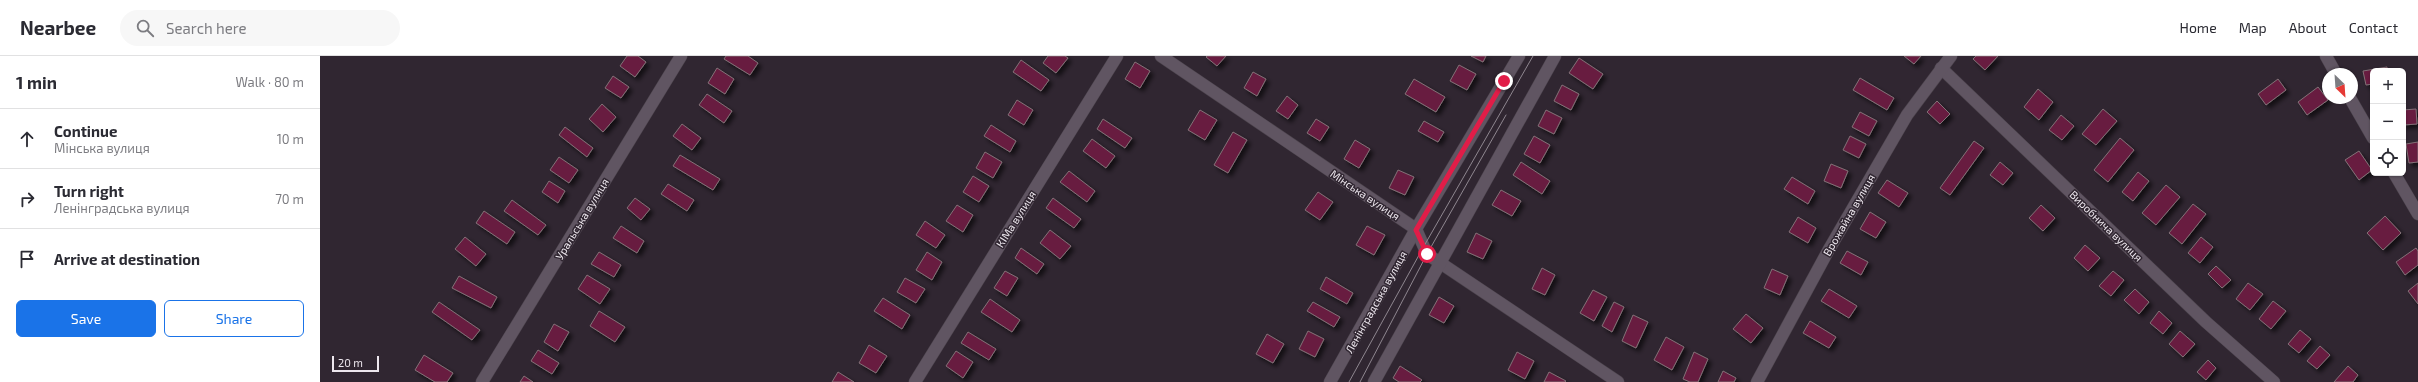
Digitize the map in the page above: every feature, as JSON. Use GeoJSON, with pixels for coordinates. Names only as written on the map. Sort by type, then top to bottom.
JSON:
{"type":"FeatureCollection","features":[{"type":"Feature","properties":{"kind":"street","name":"Уральська вулиця"},"geometry":{"type":"LineString","coordinates":[[482,382],[681,56]]}},
{"type":"Feature","properties":{"kind":"street","name":"КІМа вулиця"},"geometry":{"type":"LineString","coordinates":[[915,382],[1117,56]]}},
{"type":"Feature","properties":{"kind":"street","name":"Мінська вулиця"},"geometry":{"type":"LineString","coordinates":[[1161,56],[1416,230]]}},
{"type":"Feature","properties":{"kind":"street","name":"Ленінградська вулиця"},"geometry":{"type":"LineString","coordinates":[[1330,382],[1416,230],[1519,56]]}},
{"type":"Feature","properties":{"kind":"street"},"geometry":{"type":"LineString","coordinates":[[1374,382],[1439,262],[1555,56]]}},
{"type":"Feature","properties":{"kind":"street","name":"Врожайна вулиця"},"geometry":{"type":"LineString","coordinates":[[1757,382],[1828,251],[1903,122],[1951,56]]}},
{"type":"Feature","properties":{"kind":"street"},"geometry":{"type":"LineString","coordinates":[[2326,56],[2333,68]]}},
{"type":"Feature","properties":{"kind":"street","name":"Виробнича вулиця"},"geometry":{"type":"LineString","coordinates":[[1941,68],[2206,322],[2274,382]]}},
{"type":"Feature","properties":{"kind":"street"},"geometry":{"type":"LineString","coordinates":[[2353,104],[2370,133]]}},
{"type":"Feature","properties":{"kind":"street"},"geometry":{"type":"LineString","coordinates":[[2396,176],[2418,214]]}},
{"type":"Feature","properties":{"kind":"street"},"geometry":{"type":"LineString","coordinates":[[1416,230],[1427,254],[1618,382]]}},
{"type":"Feature","properties":{"kind":"building"},"geometry":{"type":"Polygon","coordinates":[[[627,56],[638,56],[646,62],[635,77],[620,66],[627,56]]]}},
{"type":"Feature","properties":{"kind":"building"},"geometry":{"type":"Polygon","coordinates":[[[726,56],[748,56],[758,63],[750,75],[724,59],[726,56]]]}},
{"type":"Feature","properties":{"kind":"building"},"geometry":{"type":"Polygon","coordinates":[[[1048,56],[1065,56],[1068,58],[1056,73],[1043,63],[1048,56]]]}},
{"type":"Feature","properties":{"kind":"building"},"geometry":{"type":"Polygon","coordinates":[[[1226,56],[1217,66],[1206,57],[1226,56]]]}},
{"type":"Feature","properties":{"kind":"building"},"geometry":{"type":"Polygon","coordinates":[[[1471,56],[1486,56],[1483,62],[1471,56]]]}},
{"type":"Feature","properties":{"kind":"building"},"geometry":{"type":"Polygon","coordinates":[[[1904,56],[1921,56],[1914,64],[1904,56]]]}},
{"type":"Feature","properties":{"kind":"building"},"geometry":{"type":"Polygon","coordinates":[[[1976,56],[1998,56],[1985,70],[1973,59],[1976,56]]]}},
{"type":"Feature","properties":{"kind":"building"},"geometry":{"type":"Polygon","coordinates":[[[1579,58],[1603,74],[1593,89],[1569,73],[1579,58]]]}},
{"type":"Feature","properties":{"kind":"building"},"geometry":{"type":"Polygon","coordinates":[[[1021,60],[1049,80],[1041,91],[1013,72],[1021,60]]]}},
{"type":"Feature","properties":{"kind":"building"},"geometry":{"type":"Polygon","coordinates":[[[1135,62],[1150,71],[1140,88],[1125,79],[1135,62]]]}},
{"type":"Feature","properties":{"kind":"building"},"geometry":{"type":"Polygon","coordinates":[[[1459,65],[1476,74],[1467,90],[1450,81],[1459,65]]]}},
{"type":"Feature","properties":{"kind":"building"},"geometry":{"type":"Polygon","coordinates":[[[717,68],[734,79],[725,94],[708,83],[717,68]]]}},
{"type":"Feature","properties":{"kind":"building"},"geometry":{"type":"Polygon","coordinates":[[[2370,70],[2370,84],[2366,85],[2363,71],[2370,70]]]}},
{"type":"Feature","properties":{"kind":"building"},"geometry":{"type":"Polygon","coordinates":[[[1253,72],[1266,79],[1257,96],[1244,88],[1253,72]]]}},
{"type":"Feature","properties":{"kind":"building"},"geometry":{"type":"Polygon","coordinates":[[[613,76],[629,87],[621,98],[605,88],[613,76]]]}},
{"type":"Feature","properties":{"kind":"building"},"geometry":{"type":"Polygon","coordinates":[[[1860,78],[1894,98],[1887,110],[1853,90],[1860,78]]]}},
{"type":"Feature","properties":{"kind":"building"},"geometry":{"type":"Polygon","coordinates":[[[1414,79],[1445,97],[1436,112],[1405,94],[1414,79]]]}},
{"type":"Feature","properties":{"kind":"building"},"geometry":{"type":"Polygon","coordinates":[[[2278,79],[2286,90],[2266,105],[2258,94],[2278,79]]]}},
{"type":"Feature","properties":{"kind":"building"},"geometry":{"type":"Polygon","coordinates":[[[1562,85],[1579,94],[1571,110],[1554,101],[1562,85]]]}},
{"type":"Feature","properties":{"kind":"building"},"geometry":{"type":"Polygon","coordinates":[[[2318,87],[2322,92],[2322,104],[2307,115],[2298,102],[2318,87]]]}},
{"type":"Feature","properties":{"kind":"building"},"geometry":{"type":"Polygon","coordinates":[[[2038,89],[2053,102],[2039,120],[2024,107],[2038,89]]]}},
{"type":"Feature","properties":{"kind":"building"},"geometry":{"type":"Polygon","coordinates":[[[707,94],[732,111],[724,123],[699,105],[707,94]]]}},
{"type":"Feature","properties":{"kind":"building"},"geometry":{"type":"Polygon","coordinates":[[[1287,96],[1298,105],[1288,119],[1276,111],[1287,96]]]}},
{"type":"Feature","properties":{"kind":"building"},"geometry":{"type":"Polygon","coordinates":[[[1017,100],[1033,110],[1024,125],[1008,115],[1017,100]]]}},
{"type":"Feature","properties":{"kind":"building"},"geometry":{"type":"Polygon","coordinates":[[[1937,101],[1950,114],[1940,124],[1927,112],[1937,101]]]}},
{"type":"Feature","properties":{"kind":"building"},"geometry":{"type":"Polygon","coordinates":[[[602,104],[616,117],[603,132],[589,119],[602,104]]]}},
{"type":"Feature","properties":{"kind":"building"},"geometry":{"type":"Polygon","coordinates":[[[2103,109],[2117,121],[2096,145],[2082,134],[2103,109]]]}},
{"type":"Feature","properties":{"kind":"building"},"geometry":{"type":"Polygon","coordinates":[[[2416,109],[2417,124],[2406,125],[2406,110],[2416,109]]]}},
{"type":"Feature","properties":{"kind":"building"},"geometry":{"type":"Polygon","coordinates":[[[1200,110],[1217,120],[1205,140],[1188,130],[1200,110]]]}},
{"type":"Feature","properties":{"kind":"building"},"geometry":{"type":"Polygon","coordinates":[[[1546,110],[1562,118],[1554,134],[1538,126],[1546,110]]]}},
{"type":"Feature","properties":{"kind":"building"},"geometry":{"type":"Polygon","coordinates":[[[1860,112],[1877,121],[1869,136],[1852,127],[1860,112]]]}},
{"type":"Feature","properties":{"kind":"building"},"geometry":{"type":"Polygon","coordinates":[[[2061,115],[2074,126],[2062,140],[2049,130],[2061,115]]]}},
{"type":"Feature","properties":{"kind":"building"},"geometry":{"type":"Polygon","coordinates":[[[1103,119],[1132,138],[1125,148],[1097,129],[1103,119]]]}},
{"type":"Feature","properties":{"kind":"building"},"geometry":{"type":"Polygon","coordinates":[[[1316,119],[1329,127],[1320,141],[1307,133],[1316,119]]]}},
{"type":"Feature","properties":{"kind":"building"},"geometry":{"type":"Polygon","coordinates":[[[1424,121],[1444,132],[1438,142],[1418,131],[1424,121]]]}},
{"type":"Feature","properties":{"kind":"building"},"geometry":{"type":"Polygon","coordinates":[[[682,124],[701,138],[692,150],[673,136],[682,124]]]}},
{"type":"Feature","properties":{"kind":"building"},"geometry":{"type":"Polygon","coordinates":[[[991,125],[1016,141],[1010,152],[984,136],[991,125]]]}},
{"type":"Feature","properties":{"kind":"building"},"geometry":{"type":"Polygon","coordinates":[[[565,127],[593,148],[587,157],[559,135],[565,127]]]}},
{"type":"Feature","properties":{"kind":"building"},"geometry":{"type":"Polygon","coordinates":[[[1233,132],[1247,140],[1228,173],[1214,165],[1233,132]]]}},
{"type":"Feature","properties":{"kind":"building"},"geometry":{"type":"Polygon","coordinates":[[[1534,136],[1550,145],[1540,163],[1524,154],[1534,136]]]}},
{"type":"Feature","properties":{"kind":"building"},"geometry":{"type":"Polygon","coordinates":[[[1850,136],[1866,144],[1859,158],[1843,150],[1850,136]]]}},
{"type":"Feature","properties":{"kind":"building"},"geometry":{"type":"Polygon","coordinates":[[[2120,138],[2134,150],[2108,182],[2094,170],[2120,138]]]}},
{"type":"Feature","properties":{"kind":"building"},"geometry":{"type":"Polygon","coordinates":[[[1092,139],[1115,156],[1106,168],[1083,151],[1092,139]]]}},
{"type":"Feature","properties":{"kind":"building"},"geometry":{"type":"Polygon","coordinates":[[[1355,140],[1370,149],[1359,168],[1344,159],[1355,140]]]}},
{"type":"Feature","properties":{"kind":"building"},"geometry":{"type":"Polygon","coordinates":[[[1974,141],[1984,148],[1950,195],[1940,188],[1974,141]]]}},
{"type":"Feature","properties":{"kind":"building"},"geometry":{"type":"Polygon","coordinates":[[[2418,142],[2418,162],[2409,163],[2406,144],[2418,142]]]}},
{"type":"Feature","properties":{"kind":"building"},"geometry":{"type":"Polygon","coordinates":[[[2359,151],[2370,167],[2370,172],[2359,180],[2345,160],[2359,151]]]}},
{"type":"Feature","properties":{"kind":"building"},"geometry":{"type":"Polygon","coordinates":[[[985,152],[1002,162],[993,178],[976,168],[985,152]]]}},
{"type":"Feature","properties":{"kind":"building"},"geometry":{"type":"Polygon","coordinates":[[[680,155],[720,179],[713,190],[673,166],[680,155]]]}},
{"type":"Feature","properties":{"kind":"building"},"geometry":{"type":"Polygon","coordinates":[[[559,157],[578,170],[569,183],[550,170],[559,157]]]}},
{"type":"Feature","properties":{"kind":"building"},"geometry":{"type":"Polygon","coordinates":[[[1521,162],[1550,181],[1542,194],[1513,175],[1521,162]]]}},
{"type":"Feature","properties":{"kind":"building"},"geometry":{"type":"Polygon","coordinates":[[[2000,162],[2013,173],[2003,185],[1990,175],[2000,162]]]}},
{"type":"Feature","properties":{"kind":"building"},"geometry":{"type":"Polygon","coordinates":[[[1831,164],[1848,171],[1841,188],[1824,181],[1831,164]]]}},
{"type":"Feature","properties":{"kind":"building"},"geometry":{"type":"Polygon","coordinates":[[[1398,170],[1414,177],[1405,195],[1389,188],[1398,170]]]}},
{"type":"Feature","properties":{"kind":"building"},"geometry":{"type":"Polygon","coordinates":[[[1069,171],[1095,191],[1087,202],[1060,182],[1069,171]]]}},
{"type":"Feature","properties":{"kind":"building"},"geometry":{"type":"Polygon","coordinates":[[[2138,172],[2149,181],[2133,201],[2122,192],[2138,172]]]}},
{"type":"Feature","properties":{"kind":"building"},"geometry":{"type":"Polygon","coordinates":[[[973,176],[989,186],[979,202],[963,192],[973,176]]]}},
{"type":"Feature","properties":{"kind":"building"},"geometry":{"type":"Polygon","coordinates":[[[1792,177],[1815,191],[1808,204],[1784,189],[1792,177]]]}},
{"type":"Feature","properties":{"kind":"building"},"geometry":{"type":"Polygon","coordinates":[[[1887,180],[1908,193],[1899,207],[1878,193],[1887,180]]]}},
{"type":"Feature","properties":{"kind":"building"},"geometry":{"type":"Polygon","coordinates":[[[549,181],[565,191],[558,203],[542,192],[549,181]]]}},
{"type":"Feature","properties":{"kind":"building"},"geometry":{"type":"Polygon","coordinates":[[[668,184],[694,200],[687,211],[661,194],[668,184]]]}},
{"type":"Feature","properties":{"kind":"building"},"geometry":{"type":"Polygon","coordinates":[[[2166,185],[2180,197],[2156,225],[2142,213],[2166,185]]]}},
{"type":"Feature","properties":{"kind":"building"},"geometry":{"type":"Polygon","coordinates":[[[1501,190],[1521,201],[1512,216],[1492,205],[1501,190]]]}},
{"type":"Feature","properties":{"kind":"building"},"geometry":{"type":"Polygon","coordinates":[[[1318,192],[1333,202],[1320,220],[1305,210],[1318,192]]]}},
{"type":"Feature","properties":{"kind":"building"},"geometry":{"type":"Polygon","coordinates":[[[635,198],[650,209],[641,220],[627,208],[635,198]]]}},
{"type":"Feature","properties":{"kind":"building"},"geometry":{"type":"Polygon","coordinates":[[[1053,198],[1081,219],[1074,228],[1046,208],[1053,198]]]}},
{"type":"Feature","properties":{"kind":"building"},"geometry":{"type":"Polygon","coordinates":[[[512,200],[546,225],[538,235],[504,211],[512,200]]]}},
{"type":"Feature","properties":{"kind":"building"},"geometry":{"type":"Polygon","coordinates":[[[2193,204],[2206,214],[2182,244],[2169,233],[2193,204]]]}},
{"type":"Feature","properties":{"kind":"building"},"geometry":{"type":"Polygon","coordinates":[[[957,205],[973,215],[963,232],[946,221],[957,205]]]}},
{"type":"Feature","properties":{"kind":"building"},"geometry":{"type":"Polygon","coordinates":[[[2041,205],[2055,218],[2043,231],[2029,218],[2041,205]]]}},
{"type":"Feature","properties":{"kind":"building"},"geometry":{"type":"Polygon","coordinates":[[[484,211],[515,232],[507,244],[476,223],[484,211]]]}},
{"type":"Feature","properties":{"kind":"building"},"geometry":{"type":"Polygon","coordinates":[[[1870,212],[1886,222],[1876,238],[1860,229],[1870,212]]]}},
{"type":"Feature","properties":{"kind":"building"},"geometry":{"type":"Polygon","coordinates":[[[2385,216],[2401,233],[2383,250],[2367,233],[2385,216]]]}},
{"type":"Feature","properties":{"kind":"building"},"geometry":{"type":"Polygon","coordinates":[[[1798,217],[1816,228],[1808,243],[1789,232],[1798,217]]]}},
{"type":"Feature","properties":{"kind":"building"},"geometry":{"type":"Polygon","coordinates":[[[925,221],[945,235],[936,248],[916,235],[925,221]]]}},
{"type":"Feature","properties":{"kind":"building"},"geometry":{"type":"Polygon","coordinates":[[[621,226],[644,241],[637,253],[613,238],[621,226]]]}},
{"type":"Feature","properties":{"kind":"building"},"geometry":{"type":"Polygon","coordinates":[[[1367,226],[1385,235],[1374,255],[1356,245],[1367,226]]]}},
{"type":"Feature","properties":{"kind":"building"},"geometry":{"type":"Polygon","coordinates":[[[1050,230],[1071,246],[1060,259],[1040,243],[1050,230]]]}},
{"type":"Feature","properties":{"kind":"building"},"geometry":{"type":"Polygon","coordinates":[[[1476,233],[1492,241],[1483,259],[1467,252],[1476,233]]]}},
{"type":"Feature","properties":{"kind":"building"},"geometry":{"type":"Polygon","coordinates":[[[465,237],[486,254],[476,266],[455,249],[465,237]]]}},
{"type":"Feature","properties":{"kind":"building"},"geometry":{"type":"Polygon","coordinates":[[[2201,237],[2213,247],[2200,263],[2188,253],[2201,237]]]}},
{"type":"Feature","properties":{"kind":"building"},"geometry":{"type":"Polygon","coordinates":[[[2085,245],[2100,258],[2088,271],[2074,258],[2085,245]]]}},
{"type":"Feature","properties":{"kind":"building"},"geometry":{"type":"Polygon","coordinates":[[[1021,248],[1044,264],[1037,274],[1015,258],[1021,248]]]}},
{"type":"Feature","properties":{"kind":"building"},"geometry":{"type":"Polygon","coordinates":[[[2416,248],[2418,251],[2418,265],[2405,275],[2396,262],[2416,248]]]}},
{"type":"Feature","properties":{"kind":"building"},"geometry":{"type":"Polygon","coordinates":[[[1847,251],[1868,262],[1861,275],[1840,263],[1847,251]]]}},
{"type":"Feature","properties":{"kind":"building"},"geometry":{"type":"Polygon","coordinates":[[[599,252],[621,265],[614,277],[591,264],[599,252]]]}},
{"type":"Feature","properties":{"kind":"building"},"geometry":{"type":"Polygon","coordinates":[[[927,252],[942,262],[932,280],[916,270],[927,252]]]}},
{"type":"Feature","properties":{"kind":"building"},"geometry":{"type":"Polygon","coordinates":[[[2216,266],[2231,280],[2222,288],[2208,274],[2216,266]]]}},
{"type":"Feature","properties":{"kind":"building"},"geometry":{"type":"Polygon","coordinates":[[[1542,268],[1555,275],[1545,295],[1532,289],[1542,268]]]}},
{"type":"Feature","properties":{"kind":"building"},"geometry":{"type":"Polygon","coordinates":[[[1772,269],[1788,276],[1780,295],[1764,288],[1772,269]]]}},
{"type":"Feature","properties":{"kind":"building"},"geometry":{"type":"Polygon","coordinates":[[[1005,271],[1018,278],[1007,296],[994,288],[1005,271]]]}},
{"type":"Feature","properties":{"kind":"building"},"geometry":{"type":"Polygon","coordinates":[[[2113,271],[2124,280],[2111,296],[2099,286],[2113,271]]]}},
{"type":"Feature","properties":{"kind":"building"},"geometry":{"type":"Polygon","coordinates":[[[587,275],[610,289],[600,304],[578,289],[587,275]]]}},
{"type":"Feature","properties":{"kind":"building"},"geometry":{"type":"Polygon","coordinates":[[[459,276],[497,297],[491,308],[452,288],[459,276]]]}},
{"type":"Feature","properties":{"kind":"building"},"geometry":{"type":"Polygon","coordinates":[[[1326,277],[1353,293],[1347,304],[1320,289],[1326,277]]]}},
{"type":"Feature","properties":{"kind":"building"},"geometry":{"type":"Polygon","coordinates":[[[905,278],[925,289],[916,303],[897,292],[905,278]]]}},
{"type":"Feature","properties":{"kind":"building"},"geometry":{"type":"Polygon","coordinates":[[[2248,283],[2263,294],[2250,310],[2236,299],[2248,283]]]}},
{"type":"Feature","properties":{"kind":"building"},"geometry":{"type":"Polygon","coordinates":[[[2418,283],[2418,304],[2408,291],[2418,283]]]}},
{"type":"Feature","properties":{"kind":"building"},"geometry":{"type":"Polygon","coordinates":[[[1829,289],[1857,306],[1849,318],[1821,301],[1829,289]]]}},
{"type":"Feature","properties":{"kind":"building"},"geometry":{"type":"Polygon","coordinates":[[[2135,289],[2149,302],[2139,314],[2124,300],[2135,289]]]}},
{"type":"Feature","properties":{"kind":"building"},"geometry":{"type":"Polygon","coordinates":[[[1593,290],[1607,297],[1594,321],[1580,313],[1593,290]]]}},
{"type":"Feature","properties":{"kind":"building"},"geometry":{"type":"Polygon","coordinates":[[[1439,297],[1454,306],[1444,323],[1429,315],[1439,297]]]}},
{"type":"Feature","properties":{"kind":"building"},"geometry":{"type":"Polygon","coordinates":[[[883,298],[910,315],[902,329],[874,311],[883,298]]]}},
{"type":"Feature","properties":{"kind":"building"},"geometry":{"type":"Polygon","coordinates":[[[990,299],[1020,320],[1012,332],[981,312],[990,299]]]}},
{"type":"Feature","properties":{"kind":"building"},"geometry":{"type":"Polygon","coordinates":[[[2273,301],[2286,311],[2271,329],[2259,319],[2273,301]]]}},
{"type":"Feature","properties":{"kind":"building"},"geometry":{"type":"Polygon","coordinates":[[[439,302],[480,330],[472,340],[432,312],[439,302]]]}},
{"type":"Feature","properties":{"kind":"building"},"geometry":{"type":"Polygon","coordinates":[[[1313,302],[1340,317],[1334,327],[1307,311],[1313,302]]]}},
{"type":"Feature","properties":{"kind":"building"},"geometry":{"type":"Polygon","coordinates":[[[1614,302],[1624,307],[1612,332],[1602,326],[1614,302]]]}},
{"type":"Feature","properties":{"kind":"building"},"geometry":{"type":"Polygon","coordinates":[[[599,311],[625,327],[615,342],[590,326],[599,311]]]}},
{"type":"Feature","properties":{"kind":"building"},"geometry":{"type":"Polygon","coordinates":[[[2159,311],[2172,323],[2163,334],[2150,323],[2159,311]]]}},
{"type":"Feature","properties":{"kind":"building"},"geometry":{"type":"Polygon","coordinates":[[[1746,314],[1763,328],[1751,343],[1733,329],[1746,314]]]}},
{"type":"Feature","properties":{"kind":"building"},"geometry":{"type":"Polygon","coordinates":[[[1633,315],[1648,322],[1636,348],[1622,341],[1633,315]]]}},
{"type":"Feature","properties":{"kind":"building"},"geometry":{"type":"Polygon","coordinates":[[[1810,321],[1836,337],[1829,348],[1803,333],[1810,321]]]}},
{"type":"Feature","properties":{"kind":"building"},"geometry":{"type":"Polygon","coordinates":[[[554,324],[569,332],[558,351],[544,342],[554,324]]]}},
{"type":"Feature","properties":{"kind":"building"},"geometry":{"type":"Polygon","coordinates":[[[2300,330],[2311,339],[2299,353],[2288,344],[2300,330]]]}},
{"type":"Feature","properties":{"kind":"building"},"geometry":{"type":"Polygon","coordinates":[[[1308,331],[1324,339],[1315,357],[1299,349],[1308,331]]]}},
{"type":"Feature","properties":{"kind":"building"},"geometry":{"type":"Polygon","coordinates":[[[2180,331],[2195,344],[2183,357],[2169,344],[2180,331]]]}},
{"type":"Feature","properties":{"kind":"building"},"geometry":{"type":"Polygon","coordinates":[[[968,332],[996,349],[989,360],[961,343],[968,332]]]}},
{"type":"Feature","properties":{"kind":"building"},"geometry":{"type":"Polygon","coordinates":[[[1267,334],[1284,344],[1273,363],[1256,354],[1267,334]]]}},
{"type":"Feature","properties":{"kind":"building"},"geometry":{"type":"Polygon","coordinates":[[[1666,337],[1684,347],[1672,370],[1654,360],[1666,337]]]}},
{"type":"Feature","properties":{"kind":"building"},"geometry":{"type":"Polygon","coordinates":[[[869,345],[887,356],[876,373],[859,363],[869,345]]]}},
{"type":"Feature","properties":{"kind":"building"},"geometry":{"type":"Polygon","coordinates":[[[2320,346],[2330,355],[2317,369],[2307,361],[2320,346]]]}},
{"type":"Feature","properties":{"kind":"building"},"geometry":{"type":"Polygon","coordinates":[[[538,350],[559,363],[552,374],[531,361],[538,350]]]}},
{"type":"Feature","properties":{"kind":"building"},"geometry":{"type":"Polygon","coordinates":[[[956,351],[973,362],[963,378],[946,366],[956,351]]]}},
{"type":"Feature","properties":{"kind":"building"},"geometry":{"type":"Polygon","coordinates":[[[1517,352],[1534,361],[1525,379],[1508,370],[1517,352]]]}},
{"type":"Feature","properties":{"kind":"building"},"geometry":{"type":"Polygon","coordinates":[[[1694,352],[1708,359],[1698,382],[1690,382],[1683,379],[1694,352]]]}},
{"type":"Feature","properties":{"kind":"building"},"geometry":{"type":"Polygon","coordinates":[[[424,355],[453,373],[447,382],[435,382],[415,370],[424,355]]]}},
{"type":"Feature","properties":{"kind":"building"},"geometry":{"type":"Polygon","coordinates":[[[2208,360],[2216,368],[2206,380],[2197,372],[2208,360]]]}},
{"type":"Feature","properties":{"kind":"building"},"geometry":{"type":"Polygon","coordinates":[[[1400,366],[1422,380],[1420,382],[1399,382],[1393,378],[1400,366]]]}},
{"type":"Feature","properties":{"kind":"building"},"geometry":{"type":"Polygon","coordinates":[[[2348,366],[2358,375],[2353,382],[2334,382],[2348,366]]]}},
{"type":"Feature","properties":{"kind":"building"},"geometry":{"type":"Polygon","coordinates":[[[1723,371],[1736,378],[1734,382],[1718,382],[1723,371]]]}},
{"type":"Feature","properties":{"kind":"building"},"geometry":{"type":"Polygon","coordinates":[[[838,372],[854,382],[832,382],[838,372]]]}},
{"type":"Feature","properties":{"kind":"building"},"geometry":{"type":"Polygon","coordinates":[[[1549,372],[1566,381],[1544,382],[1549,372]]]}},
{"type":"Feature","properties":{"kind":"building"},"geometry":{"type":"Polygon","coordinates":[[[524,376],[533,382],[520,382],[524,376]]]}},
{"type":"Feature","properties":{"kind":"tram line"},"geometry":{"type":"LineString","coordinates":[[1349,382],[1424,246],[1533,56]]}},
{"type":"Feature","properties":{"kind":"tram line"},"geometry":{"type":"LineString","coordinates":[[1360,382],[1427,254],[1506,115]]}},
{"type":"Feature","properties":{"kind":"route"},"geometry":{"type":"LineString","coordinates":[[1427,254],[1416,230],[1504,81]]}}]}
